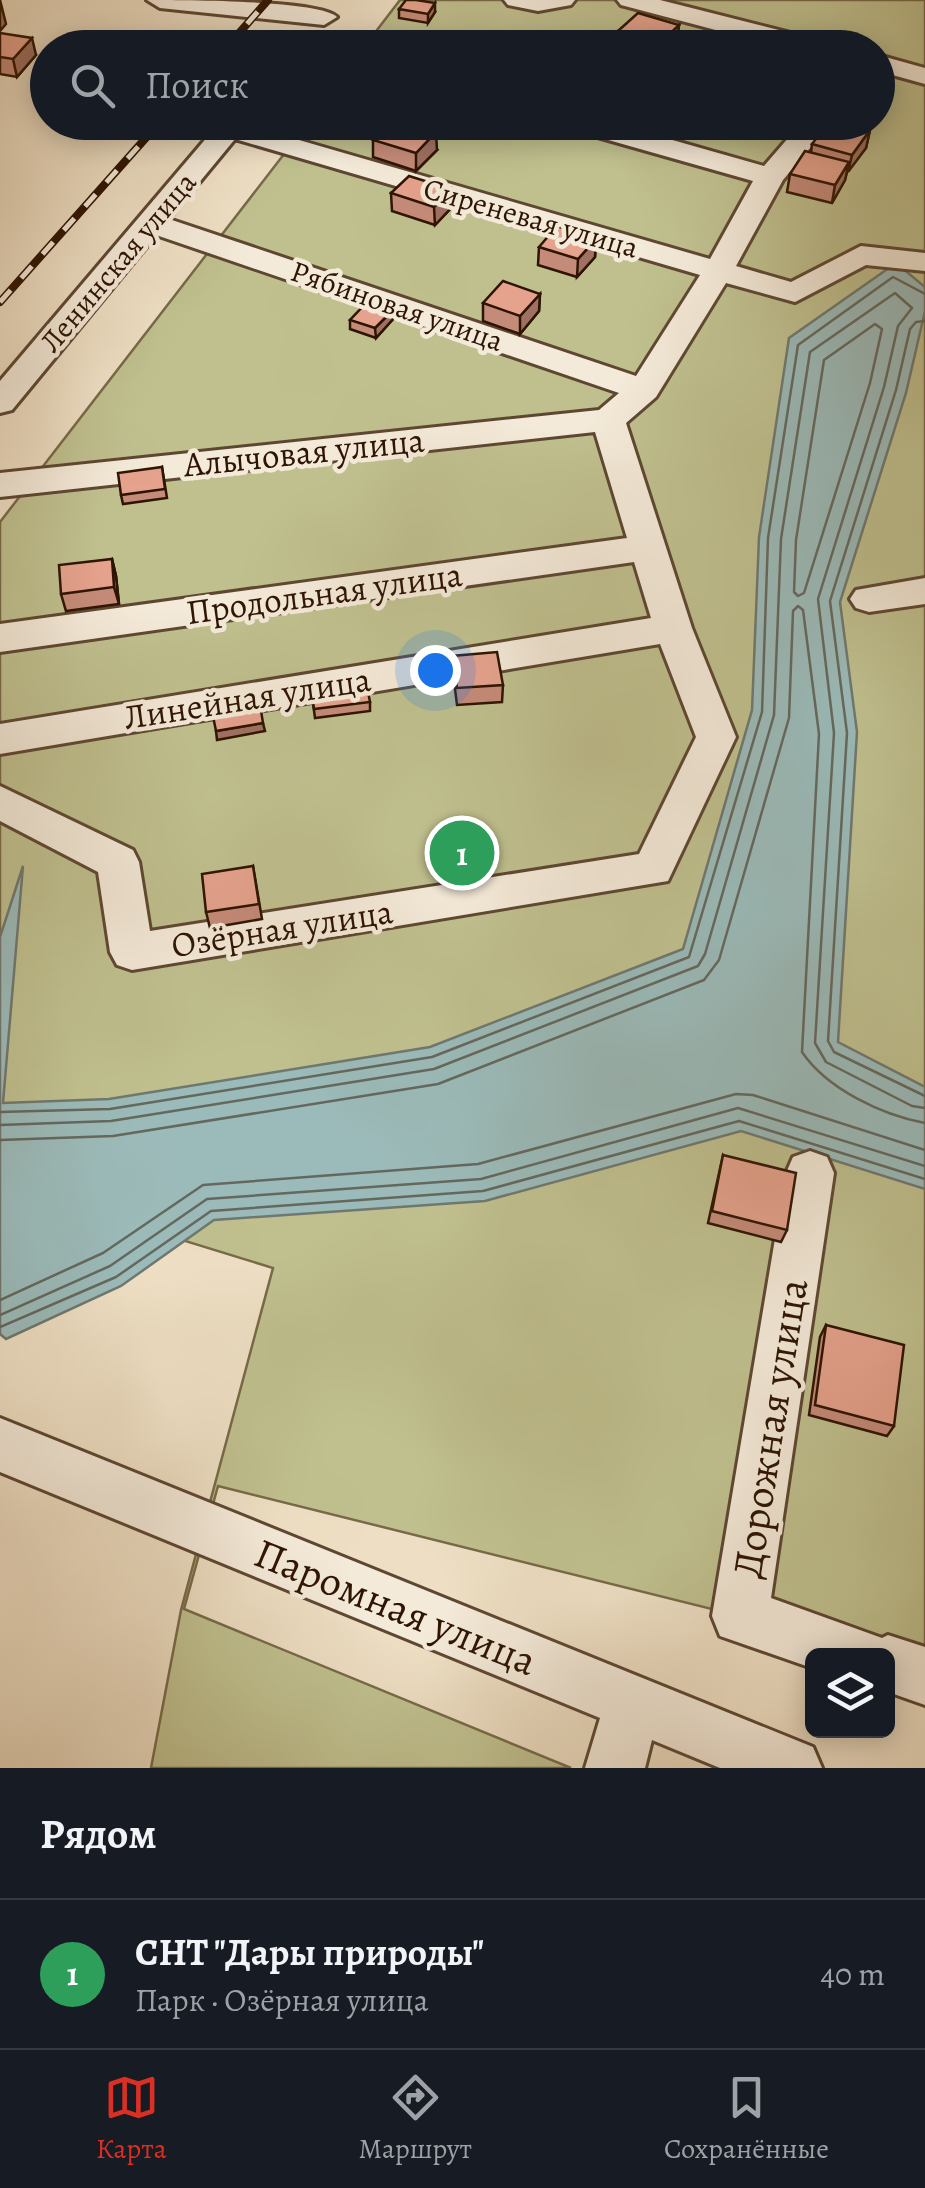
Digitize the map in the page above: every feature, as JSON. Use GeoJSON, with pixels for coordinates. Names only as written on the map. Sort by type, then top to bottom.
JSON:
{"type":"FeatureCollection","features":[{"type":"Feature","properties":{"kind":"street"},"geometry":{"type":"LineString","coordinates":[[160,0],[331,9]]}},
{"type":"Feature","properties":{"kind":"street"},"geometry":{"type":"LineString","coordinates":[[516,0],[538,4],[562,0]]}},
{"type":"Feature","properties":{"kind":"street"},"geometry":{"type":"LineString","coordinates":[[630,0],[747,30]]}},
{"type":"Feature","properties":{"kind":"street"},"geometry":{"type":"LineString","coordinates":[[315,30],[331,9]]}},
{"type":"Feature","properties":{"kind":"street"},"geometry":{"type":"LineString","coordinates":[[895,67],[921,73]]}},
{"type":"Feature","properties":{"kind":"street"},"geometry":{"type":"LineString","coordinates":[[895,74],[921,73]]}},
{"type":"Feature","properties":{"kind":"street","name":"Ленинская улица"},"geometry":{"type":"LineString","coordinates":[[0,402],[220,140]]}},
{"type":"Feature","properties":{"kind":"street","name":"Сиреневая улица"},"geometry":{"type":"LineString","coordinates":[[278,140],[795,293],[861,254],[925,262]]}},
{"type":"Feature","properties":{"kind":"street"},"geometry":{"type":"LineString","coordinates":[[639,140],[770,177]]}},
{"type":"Feature","properties":{"kind":"street"},"geometry":{"type":"LineString","coordinates":[[672,628],[608,420],[644,390],[717,273],[770,177],[802,140]]}},
{"type":"Feature","properties":{"kind":"street","name":"Рябиновая улица"},"geometry":{"type":"LineString","coordinates":[[151,223],[644,390]]}},
{"type":"Feature","properties":{"kind":"street","name":"Алычовая улица"},"geometry":{"type":"LineString","coordinates":[[0,485],[608,420]]}},
{"type":"Feature","properties":{"kind":"street","name":"Продольная улица"},"geometry":{"type":"LineString","coordinates":[[0,638],[648,547]]}},
{"type":"Feature","properties":{"kind":"street"},"geometry":{"type":"LineString","coordinates":[[870,600],[925,591]]}},
{"type":"Feature","properties":{"kind":"street","name":"Линейная улица"},"geometry":{"type":"LineString","coordinates":[[0,739],[672,628]]}},
{"type":"Feature","properties":{"kind":"street","name":"Озёрная улица"},"geometry":{"type":"LineString","coordinates":[[0,802],[118,862],[132,952],[653,869],[716,737],[672,628]]}},
{"type":"Feature","properties":{"kind":"street","name":"Дорожная улица"},"geometry":{"type":"LineString","coordinates":[[810,1173],[740,1616],[837,1648]]}},
{"type":"Feature","properties":{"kind":"street","name":"Паромная улица"},"geometry":{"type":"LineString","coordinates":[[0,1446],[792,1768]]}},
{"type":"Feature","properties":{"kind":"street"},"geometry":{"type":"LineString","coordinates":[[895,1666],[925,1676]]}},
{"type":"Feature","properties":{"kind":"street"},"geometry":{"type":"LineString","coordinates":[[614,1768],[633,1702]]}},
{"type":"Feature","properties":{"kind":"green space"},"geometry":{"type":"Polygon","coordinates":[[[400,0],[925,0],[925,1662],[895,1655],[895,1648],[869,1648],[218,1486],[184,1609],[571,1768],[151,1768],[181,1610],[273,1268],[0,1184],[0,522],[295,140],[895,140],[895,30],[377,30],[400,0]]]}},
{"type":"Feature","properties":{"kind":"water"},"geometry":{"type":"Polygon","coordinates":[[[896,263],[925,287],[925,311],[906,393],[840,602],[857,732],[838,1042],[925,1087],[925,1189],[741,1131],[485,1201],[214,1220],[121,1286],[6,1339],[0,1334],[0,937],[23,866],[3,1103],[109,1099],[430,1047],[683,949],[752,710],[759,537],[789,338],[896,263]]]}},
{"type":"Feature","properties":{"kind":"building"},"geometry":{"type":"Polygon","coordinates":[[[406,0],[435,3],[428,14],[399,9],[406,0]]]}},
{"type":"Feature","properties":{"kind":"building"},"geometry":{"type":"Polygon","coordinates":[[[638,13],[679,25],[674,30],[619,30],[638,13]]]}},
{"type":"Feature","properties":{"kind":"building"},"geometry":{"type":"Polygon","coordinates":[[[0,33],[30,38],[13,59],[0,57],[0,33]]]}},
{"type":"Feature","properties":{"kind":"building"},"geometry":{"type":"Polygon","coordinates":[[[373,140],[428,140],[416,153],[373,140]]]}},
{"type":"Feature","properties":{"kind":"building"},"geometry":{"type":"Polygon","coordinates":[[[815,140],[863,140],[852,155],[812,144],[815,140]]]}},
{"type":"Feature","properties":{"kind":"building"},"geometry":{"type":"Polygon","coordinates":[[[805,151],[849,162],[835,185],[790,174],[805,151]]]}},
{"type":"Feature","properties":{"kind":"building"},"geometry":{"type":"Polygon","coordinates":[[[409,176],[451,189],[434,207],[391,193],[409,176]]]}},
{"type":"Feature","properties":{"kind":"building"},"geometry":{"type":"Polygon","coordinates":[[[557,226],[596,239],[578,259],[539,247],[557,226]]]}},
{"type":"Feature","properties":{"kind":"building"},"geometry":{"type":"Polygon","coordinates":[[[503,281],[540,294],[520,316],[483,303],[503,281]]]}},
{"type":"Feature","properties":{"kind":"building"},"geometry":{"type":"Polygon","coordinates":[[[369,300],[394,309],[375,328],[350,320],[369,300]]]}},
{"type":"Feature","properties":{"kind":"building"},"geometry":{"type":"Polygon","coordinates":[[[162,467],[165,489],[121,495],[118,473],[162,467]]]}},
{"type":"Feature","properties":{"kind":"building"},"geometry":{"type":"Polygon","coordinates":[[[112,559],[114,587],[61,594],[59,565],[112,559]]]}},
{"type":"Feature","properties":{"kind":"building"},"geometry":{"type":"Polygon","coordinates":[[[497,652],[503,685],[457,688],[452,656],[497,652]]]}},
{"type":"Feature","properties":{"kind":"building"},"geometry":{"type":"Polygon","coordinates":[[[366,681],[370,702],[314,709],[311,688],[366,681]]]}},
{"type":"Feature","properties":{"kind":"building"},"geometry":{"type":"Polygon","coordinates":[[[259,698],[263,723],[216,731],[211,706],[259,698]]]}},
{"type":"Feature","properties":{"kind":"building"},"geometry":{"type":"Polygon","coordinates":[[[253,866],[259,904],[206,912],[202,874],[253,866]]]}},
{"type":"Feature","properties":{"kind":"building"},"geometry":{"type":"Polygon","coordinates":[[[723,1155],[796,1173],[787,1230],[712,1211],[723,1155]]]}},
{"type":"Feature","properties":{"kind":"building"},"geometry":{"type":"Polygon","coordinates":[[[826,1325],[904,1345],[894,1426],[815,1405],[826,1325]]]}},
{"type":"Feature","properties":{"kind":"railway"},"geometry":{"type":"LineString","coordinates":[[242,30],[268,0]]}},
{"type":"Feature","properties":{"kind":"railway"},"geometry":{"type":"LineString","coordinates":[[0,302],[144,140]]}},
{"type":"Feature","properties":{"kind":"place","name":"СНТ \"Дары природы\""},"geometry":{"type":"Point","coordinates":[462,853]}}]}
